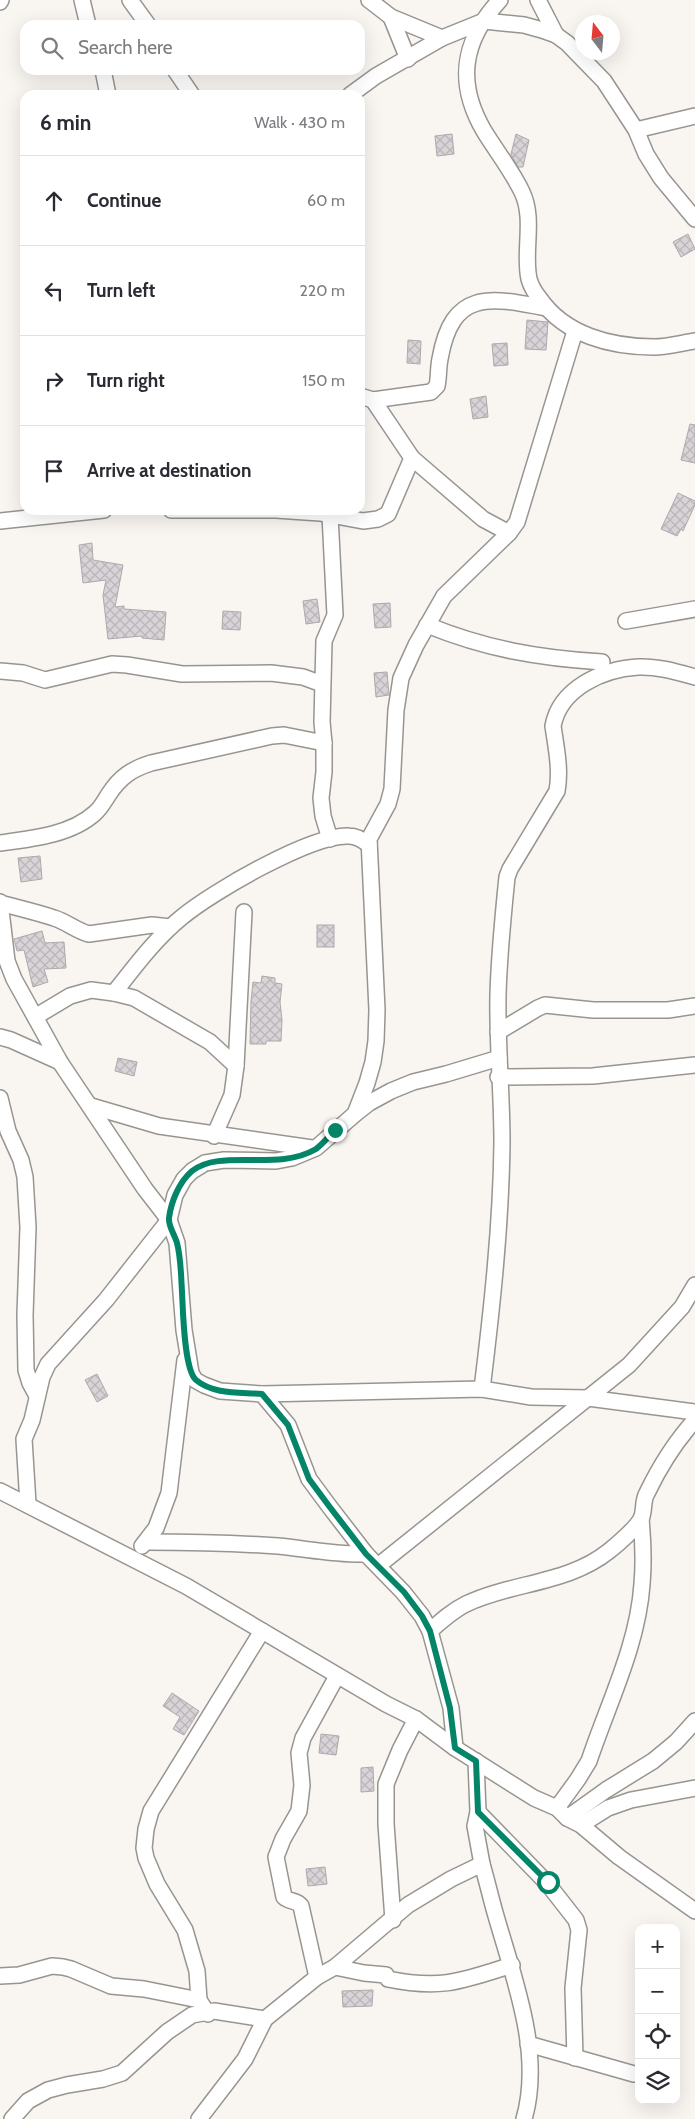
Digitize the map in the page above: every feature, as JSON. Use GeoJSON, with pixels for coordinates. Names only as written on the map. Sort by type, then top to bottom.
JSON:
{"type":"FeatureCollection","features":[{"type":"Feature","properties":{"kind":"street"},"geometry":{"type":"LineString","coordinates":[[82,0],[87,20]]}},
{"type":"Feature","properties":{"kind":"street"},"geometry":{"type":"LineString","coordinates":[[130,0],[144,20]]}},
{"type":"Feature","properties":{"kind":"street"},"geometry":{"type":"LineString","coordinates":[[369,0],[391,17],[442,38]]}},
{"type":"Feature","properties":{"kind":"street"},"geometry":{"type":"LineString","coordinates":[[500,0],[470,44],[467,62],[467,84],[471,103],[483,130],[513,174],[524,194],[528,215],[529,282],[546,308],[575,331],[613,344],[655,348],[695,341]]}},
{"type":"Feature","properties":{"kind":"street"},"geometry":{"type":"LineString","coordinates":[[538,0],[556,35],[582,57],[604,81],[636,130],[646,154],[661,178],[695,220]]}},
{"type":"Feature","properties":{"kind":"street"},"geometry":{"type":"LineString","coordinates":[[391,17],[408,59]]}},
{"type":"Feature","properties":{"kind":"street"},"geometry":{"type":"LineString","coordinates":[[357,90],[376,76],[442,38],[484,21],[524,25],[556,35]]}},
{"type":"Feature","properties":{"kind":"street"},"geometry":{"type":"LineString","coordinates":[[104,75],[107,90]]}},
{"type":"Feature","properties":{"kind":"street"},"geometry":{"type":"LineString","coordinates":[[178,75],[189,90]]}},
{"type":"Feature","properties":{"kind":"street"},"geometry":{"type":"LineString","coordinates":[[636,130],[695,116]]}},
{"type":"Feature","properties":{"kind":"street"},"geometry":{"type":"LineString","coordinates":[[366,398],[431,392],[435,390],[445,338],[457,314],[466,307],[490,299],[546,308]]}},
{"type":"Feature","properties":{"kind":"street"},"geometry":{"type":"LineString","coordinates":[[355,1114],[373,1062],[376,1040],[377,1010],[369,845],[372,833],[388,804],[392,789],[396,710],[401,678],[426,625],[450,588],[509,533],[517,522],[575,331]]}},
{"type":"Feature","properties":{"kind":"street"},"geometry":{"type":"LineString","coordinates":[[366,398],[412,458],[483,519],[509,533]]}},
{"type":"Feature","properties":{"kind":"street"},"geometry":{"type":"LineString","coordinates":[[332,515],[363,522],[378,519],[388,514],[412,458]]}},
{"type":"Feature","properties":{"kind":"street"},"geometry":{"type":"LineString","coordinates":[[0,521],[57,515]]}},
{"type":"Feature","properties":{"kind":"street"},"geometry":{"type":"LineString","coordinates":[[323,515],[335,615],[324,641],[322,684],[324,772],[320,798],[330,839]]}},
{"type":"Feature","properties":{"kind":"street"},"geometry":{"type":"LineString","coordinates":[[626,621],[695,609]]}},
{"type":"Feature","properties":{"kind":"street"},"geometry":{"type":"LineString","coordinates":[[426,625],[460,638],[510,651],[602,662]]}},
{"type":"Feature","properties":{"kind":"street"},"geometry":{"type":"LineString","coordinates":[[0,670],[45,680],[112,664],[127,664],[182,674],[271,673],[303,677],[322,684]]}},
{"type":"Feature","properties":{"kind":"street"},"geometry":{"type":"LineString","coordinates":[[482,1389],[499,1221],[502,1144],[498,1077],[499,957],[507,877],[557,791],[559,782],[558,759],[553,726],[560,705],[578,686],[618,670],[639,667],[659,668],[695,676]]}},
{"type":"Feature","properties":{"kind":"street"},"geometry":{"type":"LineString","coordinates":[[0,843],[65,830],[82,823],[96,812],[123,776],[135,768],[272,736],[284,735],[324,742]]}},
{"type":"Feature","properties":{"kind":"street"},"geometry":{"type":"LineString","coordinates":[[114,993],[144,954],[170,927],[200,903],[256,870],[330,839],[356,836],[369,845]]}},
{"type":"Feature","properties":{"kind":"street"},"geometry":{"type":"LineString","coordinates":[[170,927],[152,924],[89,934],[80,932],[68,923],[54,918],[0,903],[7,961],[14,979],[60,1062],[145,1189],[169,1220],[177,1243],[187,1354],[191,1373],[195,1380],[220,1391],[262,1394],[482,1389],[531,1397],[588,1398],[695,1412]]}},
{"type":"Feature","properties":{"kind":"street"},"geometry":{"type":"LineString","coordinates":[[214,1136],[232,1095],[236,1066],[244,912]]}},
{"type":"Feature","properties":{"kind":"street"},"geometry":{"type":"LineString","coordinates":[[37,1019],[40,1014],[70,996],[91,990],[114,993],[134,998],[202,1037],[236,1066]]}},
{"type":"Feature","properties":{"kind":"street"},"geometry":{"type":"LineString","coordinates":[[498,1032],[545,1005],[593,1010],[668,1010],[695,1006]]}},
{"type":"Feature","properties":{"kind":"street"},"geometry":{"type":"LineString","coordinates":[[0,1037],[60,1062]]}},
{"type":"Feature","properties":{"kind":"street"},"geometry":{"type":"LineString","coordinates":[[28,1504],[23,1447],[48,1364],[106,1300],[169,1220],[175,1196],[184,1179],[205,1163],[224,1160],[276,1161],[292,1158],[316,1148],[369,1103],[413,1082],[499,1058]]}},
{"type":"Feature","properties":{"kind":"street"},"geometry":{"type":"LineString","coordinates":[[498,1077],[593,1076],[695,1065]]}},
{"type":"Feature","properties":{"kind":"street"},"geometry":{"type":"LineString","coordinates":[[0,1098],[8,1131],[21,1160],[25,1177],[28,1227],[25,1316],[26,1370],[37,1396]]}},
{"type":"Feature","properties":{"kind":"street"},"geometry":{"type":"LineString","coordinates":[[91,1106],[159,1126],[214,1136],[316,1148]]}},
{"type":"Feature","properties":{"kind":"street"},"geometry":{"type":"LineString","coordinates":[[379,1565],[629,1365],[682,1307],[695,1285]]}},
{"type":"Feature","properties":{"kind":"street"},"geometry":{"type":"LineString","coordinates":[[130,1557],[146,1542],[156,1528],[168,1493],[187,1354]]}},
{"type":"Feature","properties":{"kind":"street"},"geometry":{"type":"LineString","coordinates":[[262,1394],[288,1425],[309,1479],[366,1554],[379,1565],[418,1610],[430,1631],[450,1708],[455,1748]]}},
{"type":"Feature","properties":{"kind":"street"},"geometry":{"type":"LineString","coordinates":[[568,1817],[578,1779],[588,1761],[631,1638],[642,1585],[643,1539],[641,1518],[645,1496],[679,1437],[695,1420]]}},
{"type":"Feature","properties":{"kind":"street"},"geometry":{"type":"LineString","coordinates":[[0,1491],[186,1586],[337,1676],[416,1719],[455,1748],[534,1798],[568,1817],[695,1911]]}},
{"type":"Feature","properties":{"kind":"street"},"geometry":{"type":"LineString","coordinates":[[430,1631],[451,1612],[467,1604],[549,1580],[583,1566],[608,1552],[641,1518]]}},
{"type":"Feature","properties":{"kind":"street"},"geometry":{"type":"LineString","coordinates":[[146,1542],[246,1544],[280,1546],[344,1555],[366,1554]]}},
{"type":"Feature","properties":{"kind":"street"},"geometry":{"type":"LineString","coordinates":[[208,2014],[199,2000],[197,1971],[184,1930],[150,1870],[144,1848],[146,1829],[151,1811],[262,1631]]}},
{"type":"Feature","properties":{"kind":"street"},"geometry":{"type":"LineString","coordinates":[[317,1977],[302,1906],[298,1902],[286,1900],[284,1897],[276,1857],[283,1839],[299,1811],[302,1785],[298,1753],[303,1738],[337,1676]]}},
{"type":"Feature","properties":{"kind":"street"},"geometry":{"type":"LineString","coordinates":[[394,1920],[386,1824],[386,1784],[400,1750],[416,1719]]}},
{"type":"Feature","properties":{"kind":"street"},"geometry":{"type":"LineString","coordinates":[[568,1817],[606,1790],[653,1761],[676,1742],[695,1721]]}},
{"type":"Feature","properties":{"kind":"street"},"geometry":{"type":"LineString","coordinates":[[476,1761],[478,1812],[475,1826],[482,1864],[496,1917],[512,1964],[520,1996],[528,2044],[530,2089],[524,2119]]}},
{"type":"Feature","properties":{"kind":"street"},"geometry":{"type":"LineString","coordinates":[[568,1817],[608,1808],[631,1800],[695,1788]]}},
{"type":"Feature","properties":{"kind":"street"},"geometry":{"type":"LineString","coordinates":[[478,1812],[548,1882],[576,1920],[579,1930],[573,1988],[575,2058]]}},
{"type":"Feature","properties":{"kind":"street"},"geometry":{"type":"LineString","coordinates":[[199,2119],[245,2059],[265,2019],[317,1977],[335,1967],[394,1920],[408,1906],[451,1879],[482,1864]]}},
{"type":"Feature","properties":{"kind":"street"},"geometry":{"type":"LineString","coordinates":[[335,1967],[386,1975],[388,1979],[421,1985],[460,1982],[512,1964]]}},
{"type":"Feature","properties":{"kind":"street"},"geometry":{"type":"LineString","coordinates":[[0,1976],[19,1975],[52,1966],[62,1967],[111,1986],[144,1989],[199,2000]]}},
{"type":"Feature","properties":{"kind":"street"},"geometry":{"type":"LineString","coordinates":[[12,2119],[28,2101],[48,2090],[67,2084],[103,2079],[122,2073],[167,2032],[192,2015],[214,2012],[265,2019]]}},
{"type":"Feature","properties":{"kind":"street"},"geometry":{"type":"LineString","coordinates":[[528,2044],[634,2074]]}},
{"type":"Feature","properties":{"kind":"building"},"geometry":{"type":"Polygon","coordinates":[[[452,134],[454,154],[437,156],[435,136],[452,134]]]}},
{"type":"Feature","properties":{"kind":"building"},"geometry":{"type":"Polygon","coordinates":[[[516,134],[529,140],[523,167],[518,167],[511,154],[516,134]]]}},
{"type":"Feature","properties":{"kind":"building"},"geometry":{"type":"Polygon","coordinates":[[[688,234],[695,249],[681,257],[673,242],[688,234]]]}},
{"type":"Feature","properties":{"kind":"building"},"geometry":{"type":"Polygon","coordinates":[[[527,320],[548,322],[546,350],[525,349],[527,320]]]}},
{"type":"Feature","properties":{"kind":"building"},"geometry":{"type":"Polygon","coordinates":[[[408,340],[421,341],[420,364],[407,363],[408,340]]]}},
{"type":"Feature","properties":{"kind":"building"},"geometry":{"type":"Polygon","coordinates":[[[507,343],[508,365],[494,366],[492,344],[507,343]]]}},
{"type":"Feature","properties":{"kind":"building"},"geometry":{"type":"Polygon","coordinates":[[[486,396],[488,417],[473,419],[470,399],[486,396]]]}},
{"type":"Feature","properties":{"kind":"building"},"geometry":{"type":"Polygon","coordinates":[[[690,424],[695,425],[695,463],[681,460],[690,424]]]}},
{"type":"Feature","properties":{"kind":"building"},"geometry":{"type":"Polygon","coordinates":[[[678,493],[695,501],[695,505],[683,531],[681,529],[677,536],[661,529],[678,493]]]}},
{"type":"Feature","properties":{"kind":"building"},"geometry":{"type":"Polygon","coordinates":[[[92,543],[93,560],[123,565],[115,607],[124,606],[124,609],[166,612],[164,640],[142,638],[142,636],[108,639],[103,595],[106,580],[83,583],[79,545],[92,543]]]}},
{"type":"Feature","properties":{"kind":"building"},"geometry":{"type":"Polygon","coordinates":[[[317,599],[320,622],[306,624],[303,601],[317,599]]]}},
{"type":"Feature","properties":{"kind":"building"},"geometry":{"type":"Polygon","coordinates":[[[390,603],[391,627],[375,628],[373,604],[390,603]]]}},
{"type":"Feature","properties":{"kind":"building"},"geometry":{"type":"Polygon","coordinates":[[[223,611],[241,612],[240,630],[222,629],[223,611]]]}},
{"type":"Feature","properties":{"kind":"building"},"geometry":{"type":"Polygon","coordinates":[[[387,672],[389,695],[376,697],[374,673],[387,672]]]}},
{"type":"Feature","properties":{"kind":"building"},"geometry":{"type":"Polygon","coordinates":[[[40,856],[42,879],[21,882],[18,858],[40,856]]]}},
{"type":"Feature","properties":{"kind":"building"},"geometry":{"type":"Polygon","coordinates":[[[317,925],[334,925],[334,947],[317,947],[317,925]]]}},
{"type":"Feature","properties":{"kind":"building"},"geometry":{"type":"Polygon","coordinates":[[[42,931],[45,943],[64,942],[66,968],[44,969],[48,982],[33,987],[24,950],[17,951],[14,939],[42,931]]]}},
{"type":"Feature","properties":{"kind":"building"},"geometry":{"type":"Polygon","coordinates":[[[262,976],[275,978],[275,983],[282,984],[280,1002],[282,1020],[281,1041],[266,1041],[266,1044],[250,1044],[253,982],[261,983],[262,976]]]}},
{"type":"Feature","properties":{"kind":"building"},"geometry":{"type":"Polygon","coordinates":[[[118,1058],[137,1062],[134,1076],[115,1071],[118,1058]]]}},
{"type":"Feature","properties":{"kind":"building"},"geometry":{"type":"Polygon","coordinates":[[[97,1374],[108,1396],[97,1402],[85,1380],[97,1374]]]}},
{"type":"Feature","properties":{"kind":"building"},"geometry":{"type":"Polygon","coordinates":[[[172,1693],[199,1711],[184,1735],[173,1729],[180,1717],[163,1706],[172,1693]]]}},
{"type":"Feature","properties":{"kind":"building"},"geometry":{"type":"Polygon","coordinates":[[[321,1734],[339,1736],[336,1755],[319,1753],[321,1734]]]}},
{"type":"Feature","properties":{"kind":"building"},"geometry":{"type":"Polygon","coordinates":[[[373,1767],[374,1791],[361,1792],[361,1768],[373,1767]]]}},
{"type":"Feature","properties":{"kind":"building"},"geometry":{"type":"Polygon","coordinates":[[[325,1867],[327,1884],[308,1886],[306,1869],[325,1867]]]}},
{"type":"Feature","properties":{"kind":"building"},"geometry":{"type":"Polygon","coordinates":[[[373,1990],[372,2006],[343,2007],[342,1991],[373,1990]]]}},
{"type":"Feature","properties":{"kind":"route"},"geometry":{"type":"LineString","coordinates":[[335,1130],[316,1148],[292,1158],[276,1161],[224,1160],[205,1163],[192,1171],[184,1179],[175,1196],[169,1220],[177,1243],[182,1286],[184,1330],[191,1373],[195,1380],[220,1391],[262,1394],[288,1425],[309,1479],[366,1554],[404,1592],[422,1616],[430,1631],[441,1671],[450,1708],[455,1748],[476,1761],[478,1812],[548,1882]]}}]}
